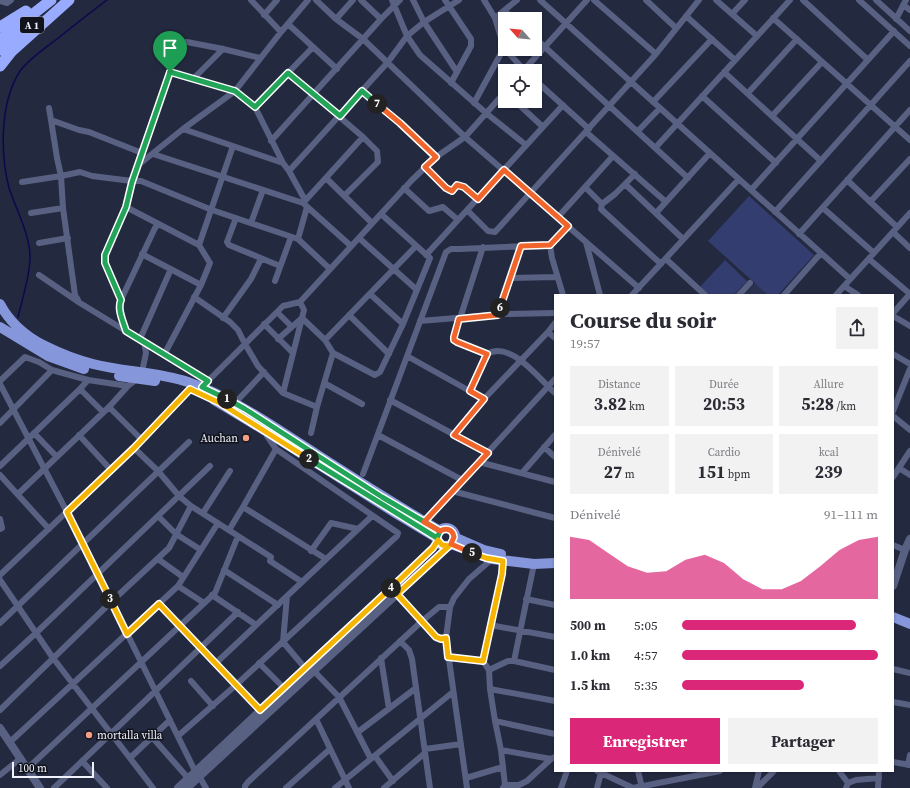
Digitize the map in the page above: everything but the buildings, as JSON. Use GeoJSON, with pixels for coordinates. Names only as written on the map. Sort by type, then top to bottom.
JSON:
{"type":"FeatureCollection","features":[{"type":"Feature","properties":{"kind":"highway"},"geometry":{"type":"LineString","coordinates":[[0,27],[41,0]]}},
{"type":"Feature","properties":{"kind":"highway","name":"A 1"},"geometry":{"type":"LineString","coordinates":[[0,40],[51,0]]}},
{"type":"Feature","properties":{"kind":"highway","name":"A 1"},"geometry":{"type":"LineString","coordinates":[[0,50],[63,0]]}},
{"type":"Feature","properties":{"kind":"highway"},"geometry":{"type":"LineString","coordinates":[[0,66],[11,52],[69,0]]}},
{"type":"Feature","properties":{"kind":"main road"},"geometry":{"type":"LineString","coordinates":[[0,304],[3,311],[19,330],[36,341],[60,353],[94,365],[190,389],[220,403],[384,506],[438,536]]}},
{"type":"Feature","properties":{"kind":"main road"},"geometry":{"type":"LineString","coordinates":[[0,327],[58,360],[88,370],[205,384],[382,497],[424,522],[438,536],[442,545],[451,542],[499,554],[521,557],[554,557]]}},
{"type":"Feature","properties":{"kind":"main road"},"geometry":{"type":"LineString","coordinates":[[438,536],[443,529],[452,531],[451,542]]}},
{"type":"Feature","properties":{"kind":"main road"},"geometry":{"type":"LineString","coordinates":[[451,542],[492,559],[534,564],[554,563]]}},
{"type":"Feature","properties":{"kind":"main road"},"geometry":{"type":"LineString","coordinates":[[894,617],[910,624]]}},
{"type":"Feature","properties":{"kind":"main road"},"geometry":{"type":"LineString","coordinates":[[894,625],[905,626],[910,624]]}},
{"type":"Feature","properties":{"kind":"street"},"geometry":{"type":"LineString","coordinates":[[0,1],[7,3],[11,0]]}},
{"type":"Feature","properties":{"kind":"street"},"geometry":{"type":"LineString","coordinates":[[251,0],[281,32]]}},
{"type":"Feature","properties":{"kind":"street"},"geometry":{"type":"LineString","coordinates":[[264,15],[278,0]]}},
{"type":"Feature","properties":{"kind":"street"},"geometry":{"type":"LineString","coordinates":[[137,167],[235,91],[308,0]]}},
{"type":"Feature","properties":{"kind":"street"},"geometry":{"type":"LineString","coordinates":[[316,0],[336,19],[363,39],[465,137],[586,242],[636,292],[739,179]]}},
{"type":"Feature","properties":{"kind":"street"},"geometry":{"type":"LineString","coordinates":[[336,19],[353,0]]}},
{"type":"Feature","properties":{"kind":"street"},"geometry":{"type":"LineString","coordinates":[[361,0],[381,19]]}},
{"type":"Feature","properties":{"kind":"street"},"geometry":{"type":"LineString","coordinates":[[271,141],[381,19],[393,2],[400,0]]}},
{"type":"Feature","properties":{"kind":"street"},"geometry":{"type":"LineString","coordinates":[[413,0],[424,22],[457,72]]}},
{"type":"Feature","properties":{"kind":"street"},"geometry":{"type":"LineString","coordinates":[[445,0],[471,39],[471,46],[451,83]]}},
{"type":"Feature","properties":{"kind":"street"},"geometry":{"type":"LineString","coordinates":[[290,171],[388,62],[406,36],[424,22],[459,0]]}},
{"type":"Feature","properties":{"kind":"street"},"geometry":{"type":"LineString","coordinates":[[484,0],[495,18],[498,28]]}},
{"type":"Feature","properties":{"kind":"street"},"geometry":{"type":"LineString","coordinates":[[495,18],[517,0]]}},
{"type":"Feature","properties":{"kind":"street"},"geometry":{"type":"LineString","coordinates":[[540,0],[850,279]]}},
{"type":"Feature","properties":{"kind":"street"},"geometry":{"type":"LineString","coordinates":[[530,64],[587,0]]}},
{"type":"Feature","properties":{"kind":"street"},"geometry":{"type":"LineString","coordinates":[[594,0],[656,54]]}},
{"type":"Feature","properties":{"kind":"street"},"geometry":{"type":"LineString","coordinates":[[646,0],[676,28]]}},
{"type":"Feature","properties":{"kind":"street"},"geometry":{"type":"LineString","coordinates":[[716,0],[757,36]]}},
{"type":"Feature","properties":{"kind":"street"},"geometry":{"type":"LineString","coordinates":[[732,14],[746,0]]}},
{"type":"Feature","properties":{"kind":"street"},"geometry":{"type":"LineString","coordinates":[[656,147],[790,0]]}},
{"type":"Feature","properties":{"kind":"street"},"geometry":{"type":"LineString","coordinates":[[802,0],[868,60]]}},
{"type":"Feature","properties":{"kind":"street"},"geometry":{"type":"LineString","coordinates":[[859,0],[910,46]]}},
{"type":"Feature","properties":{"kind":"street"},"geometry":{"type":"LineString","coordinates":[[876,0],[910,31]]}},
{"type":"Feature","properties":{"kind":"street"},"geometry":{"type":"LineString","coordinates":[[468,210],[488,231],[495,232],[656,54],[697,1]]}},
{"type":"Feature","properties":{"kind":"street"},"geometry":{"type":"LineString","coordinates":[[393,2],[406,36],[420,55],[474,103],[526,145]]}},
{"type":"Feature","properties":{"kind":"street"},"geometry":{"type":"LineString","coordinates":[[896,19],[904,2],[910,10]]}},
{"type":"Feature","properties":{"kind":"street"},"geometry":{"type":"LineString","coordinates":[[686,16],[735,60]]}},
{"type":"Feature","properties":{"kind":"street"},"geometry":{"type":"LineString","coordinates":[[773,18],[910,140]]}},
{"type":"Feature","properties":{"kind":"street"},"geometry":{"type":"LineString","coordinates":[[288,24],[337,69]]}},
{"type":"Feature","properties":{"kind":"street"},"geometry":{"type":"LineString","coordinates":[[751,190],[894,32]]}},
{"type":"Feature","properties":{"kind":"street"},"geometry":{"type":"LineString","coordinates":[[653,102],[712,38]]}},
{"type":"Feature","properties":{"kind":"street"},"geometry":{"type":"LineString","coordinates":[[748,93],[796,39]]}},
{"type":"Feature","properties":{"kind":"street"},"geometry":{"type":"LineString","coordinates":[[121,300],[104,259],[126,207],[132,182],[177,50],[183,43],[187,42],[260,58]]}},
{"type":"Feature","properties":{"kind":"street"},"geometry":{"type":"LineString","coordinates":[[542,44],[656,147],[688,178]]}},
{"type":"Feature","properties":{"kind":"street"},"geometry":{"type":"LineString","coordinates":[[255,107],[313,46]]}},
{"type":"Feature","properties":{"kind":"street"},"geometry":{"type":"LineString","coordinates":[[194,78],[223,49]]}},
{"type":"Feature","properties":{"kind":"street"},"geometry":{"type":"LineString","coordinates":[[474,103],[500,56]]}},
{"type":"Feature","properties":{"kind":"street"},"geometry":{"type":"LineString","coordinates":[[511,56],[518,64]]}},
{"type":"Feature","properties":{"kind":"street"},"geometry":{"type":"LineString","coordinates":[[776,212],[910,61]]}},
{"type":"Feature","properties":{"kind":"street"},"geometry":{"type":"LineString","coordinates":[[772,116],[822,62]]}},
{"type":"Feature","properties":{"kind":"street"},"geometry":{"type":"LineString","coordinates":[[170,72],[235,91],[255,107],[271,141],[283,163],[290,171],[305,203],[351,246]]}},
{"type":"Feature","properties":{"kind":"street"},"geometry":{"type":"LineString","coordinates":[[724,72],[821,161]]}},
{"type":"Feature","properties":{"kind":"street"},"geometry":{"type":"LineString","coordinates":[[288,73],[340,116],[377,151],[378,162],[344,196]]}},
{"type":"Feature","properties":{"kind":"street"},"geometry":{"type":"LineString","coordinates":[[542,86],[563,105],[613,156],[666,202]]}},
{"type":"Feature","properties":{"kind":"street"},"geometry":{"type":"LineString","coordinates":[[362,91],[400,123],[436,157]]}},
{"type":"Feature","properties":{"kind":"street"},"geometry":{"type":"LineString","coordinates":[[702,96],[776,163]]}},
{"type":"Feature","properties":{"kind":"street"},"geometry":{"type":"LineString","coordinates":[[39,275],[126,331],[165,353],[205,384],[283,306],[300,302],[404,188],[436,157],[465,137],[498,100]]}},
{"type":"Feature","properties":{"kind":"street"},"geometry":{"type":"LineString","coordinates":[[426,255],[563,105]]}},
{"type":"Feature","properties":{"kind":"street"},"geometry":{"type":"LineString","coordinates":[[49,108],[61,176],[63,208],[75,295],[78,300]]}},
{"type":"Feature","properties":{"kind":"street"},"geometry":{"type":"LineString","coordinates":[[523,108],[543,127]]}},
{"type":"Feature","properties":{"kind":"street"},"geometry":{"type":"LineString","coordinates":[[638,131],[660,108]]}},
{"type":"Feature","properties":{"kind":"street"},"geometry":{"type":"LineString","coordinates":[[799,234],[910,110]]}},
{"type":"Feature","properties":{"kind":"street"},"geometry":{"type":"LineString","coordinates":[[51,120],[89,132],[142,153]]}},
{"type":"Feature","properties":{"kind":"street"},"geometry":{"type":"LineString","coordinates":[[183,130],[283,163]]}},
{"type":"Feature","properties":{"kind":"street"},"geometry":{"type":"LineString","coordinates":[[298,239],[305,203],[363,137]]}},
{"type":"Feature","properties":{"kind":"street"},"geometry":{"type":"LineString","coordinates":[[199,245],[233,146]]}},
{"type":"Feature","properties":{"kind":"street"},"geometry":{"type":"LineString","coordinates":[[656,213],[710,153]]}},
{"type":"Feature","properties":{"kind":"street"},"geometry":{"type":"LineString","coordinates":[[153,154],[305,203]]}},
{"type":"Feature","properties":{"kind":"street"},"geometry":{"type":"LineString","coordinates":[[558,217],[613,156]]}},
{"type":"Feature","properties":{"kind":"street"},"geometry":{"type":"LineString","coordinates":[[870,202],[910,159]]}},
{"type":"Feature","properties":{"kind":"street"},"geometry":{"type":"LineString","coordinates":[[425,167],[449,191],[452,191],[457,185],[461,185],[478,199]]}},
{"type":"Feature","properties":{"kind":"street"},"geometry":{"type":"LineString","coordinates":[[22,182],[80,172],[92,176],[132,182],[141,181],[212,210],[298,239],[330,269]]}},
{"type":"Feature","properties":{"kind":"street"},"geometry":{"type":"LineString","coordinates":[[635,174],[602,204],[602,211],[704,294]]}},
{"type":"Feature","properties":{"kind":"street"},"geometry":{"type":"LineString","coordinates":[[326,178],[372,223]]}},
{"type":"Feature","properties":{"kind":"street"},"geometry":{"type":"LineString","coordinates":[[847,180],[897,227]]}},
{"type":"Feature","properties":{"kind":"street"},"geometry":{"type":"LineString","coordinates":[[625,184],[683,239]]}},
{"type":"Feature","properties":{"kind":"street"},"geometry":{"type":"LineString","coordinates":[[585,187],[602,204]]}},
{"type":"Feature","properties":{"kind":"street"},"geometry":{"type":"LineString","coordinates":[[404,188],[429,211],[444,207],[458,220]]}},
{"type":"Feature","properties":{"kind":"street"},"geometry":{"type":"LineString","coordinates":[[251,223],[263,190]]}},
{"type":"Feature","properties":{"kind":"street"},"geometry":{"type":"LineString","coordinates":[[126,207],[199,245],[210,263],[201,285],[165,353]]}},
{"type":"Feature","properties":{"kind":"street"},"geometry":{"type":"LineString","coordinates":[[31,212],[63,208]]}},
{"type":"Feature","properties":{"kind":"street"},"geometry":{"type":"LineString","coordinates":[[823,208],[874,253]]}},
{"type":"Feature","properties":{"kind":"street"},"geometry":{"type":"LineString","coordinates":[[837,294],[910,213]]}},
{"type":"Feature","properties":{"kind":"street"},"geometry":{"type":"LineString","coordinates":[[302,318],[325,340],[333,353],[376,374],[380,372],[403,324],[430,258],[381,214]]}},
{"type":"Feature","properties":{"kind":"street"},"geometry":{"type":"LineString","coordinates":[[236,218],[227,242],[232,246],[280,266]]}},
{"type":"Feature","properties":{"kind":"street"},"geometry":{"type":"LineString","coordinates":[[126,331],[119,304],[142,254],[158,224]]}},
{"type":"Feature","properties":{"kind":"street"},"geometry":{"type":"LineString","coordinates":[[363,474],[446,252],[451,249],[550,245],[568,226]]}},
{"type":"Feature","properties":{"kind":"street"},"geometry":{"type":"LineString","coordinates":[[892,232],[910,248]]}},
{"type":"Feature","properties":{"kind":"street"},"geometry":{"type":"LineString","coordinates":[[275,281],[291,237]]}},
{"type":"Feature","properties":{"kind":"street"},"geometry":{"type":"LineString","coordinates":[[39,242],[68,238]]}},
{"type":"Feature","properties":{"kind":"street"},"geometry":{"type":"LineString","coordinates":[[359,238],[417,290]]}},
{"type":"Feature","properties":{"kind":"street"},"geometry":{"type":"LineString","coordinates":[[586,242],[600,294]]}},
{"type":"Feature","properties":{"kind":"street"},"geometry":{"type":"LineString","coordinates":[[550,245],[562,294]]}},
{"type":"Feature","properties":{"kind":"street"},"geometry":{"type":"LineString","coordinates":[[325,340],[416,246]]}},
{"type":"Feature","properties":{"kind":"street"},"geometry":{"type":"LineString","coordinates":[[498,315],[521,246]]}},
{"type":"Feature","properties":{"kind":"street"},"geometry":{"type":"LineString","coordinates":[[483,247],[459,319],[454,340],[487,354]]}},
{"type":"Feature","properties":{"kind":"street"},"geometry":{"type":"LineString","coordinates":[[785,294],[821,253]]}},
{"type":"Feature","properties":{"kind":"street"},"geometry":{"type":"LineString","coordinates":[[142,254],[201,285]]}},
{"type":"Feature","properties":{"kind":"street"},"geometry":{"type":"LineString","coordinates":[[223,318],[251,279],[261,258]]}},
{"type":"Feature","properties":{"kind":"street"},"geometry":{"type":"LineString","coordinates":[[869,259],[910,294],[894,313]]}},
{"type":"Feature","properties":{"kind":"street"},"geometry":{"type":"LineString","coordinates":[[18,494],[140,376],[146,353],[142,340],[171,269]]}},
{"type":"Feature","properties":{"kind":"street"},"geometry":{"type":"LineString","coordinates":[[510,278],[557,278]]}},
{"type":"Feature","properties":{"kind":"street"},"geometry":{"type":"LineString","coordinates":[[740,294],[750,283]]}},
{"type":"Feature","properties":{"kind":"street"},"geometry":{"type":"LineString","coordinates":[[844,286],[856,294]]}},
{"type":"Feature","properties":{"kind":"street"},"geometry":{"type":"LineString","coordinates":[[370,294],[403,324]]}},
{"type":"Feature","properties":{"kind":"street"},"geometry":{"type":"LineString","coordinates":[[194,297],[230,322],[238,330],[258,366],[283,393],[317,407]]}},
{"type":"Feature","properties":{"kind":"street"},"geometry":{"type":"LineString","coordinates":[[283,393],[304,310],[300,302]]}},
{"type":"Feature","properties":{"kind":"street"},"geometry":{"type":"LineString","coordinates":[[277,312],[292,327]]}},
{"type":"Feature","properties":{"kind":"street"},"geometry":{"type":"LineString","coordinates":[[420,321],[498,315],[554,313]]}},
{"type":"Feature","properties":{"kind":"street"},"geometry":{"type":"LineString","coordinates":[[349,315],[389,354]]}},
{"type":"Feature","properties":{"kind":"street"},"geometry":{"type":"LineString","coordinates":[[894,315],[910,326]]}},
{"type":"Feature","properties":{"kind":"street"},"geometry":{"type":"LineString","coordinates":[[278,339],[302,318]]}},
{"type":"Feature","properties":{"kind":"street"},"geometry":{"type":"LineString","coordinates":[[264,324],[293,354]]}},
{"type":"Feature","properties":{"kind":"street"},"geometry":{"type":"LineString","coordinates":[[454,435],[484,399],[554,324]]}},
{"type":"Feature","properties":{"kind":"street"},"geometry":{"type":"LineString","coordinates":[[548,332],[554,337]]}},
{"type":"Feature","properties":{"kind":"street"},"geometry":{"type":"LineString","coordinates":[[470,391],[487,354],[495,350],[502,351],[521,360],[554,392]]}},
{"type":"Feature","properties":{"kind":"street"},"geometry":{"type":"LineString","coordinates":[[311,433],[333,353]]}},
{"type":"Feature","properties":{"kind":"street"},"geometry":{"type":"LineString","coordinates":[[894,355],[910,364]]}},
{"type":"Feature","properties":{"kind":"street"},"geometry":{"type":"LineString","coordinates":[[406,356],[484,399]]}},
{"type":"Feature","properties":{"kind":"street"},"geometry":{"type":"LineString","coordinates":[[0,380],[25,357],[39,362],[52,370],[88,380],[128,386]]}},
{"type":"Feature","properties":{"kind":"street"},"geometry":{"type":"LineString","coordinates":[[894,409],[908,380],[910,369]]}},
{"type":"Feature","properties":{"kind":"street"},"geometry":{"type":"LineString","coordinates":[[0,423],[52,370]]}},
{"type":"Feature","properties":{"kind":"street"},"geometry":{"type":"LineString","coordinates":[[235,403],[264,372]]}},
{"type":"Feature","properties":{"kind":"street"},"geometry":{"type":"LineString","coordinates":[[0,466],[88,380]]}},
{"type":"Feature","properties":{"kind":"street"},"geometry":{"type":"LineString","coordinates":[[424,522],[554,380]]}},
{"type":"Feature","properties":{"kind":"street"},"geometry":{"type":"LineString","coordinates":[[324,383],[362,404]]}},
{"type":"Feature","properties":{"kind":"street"},"geometry":{"type":"LineString","coordinates":[[0,384],[67,512],[197,774],[206,788]]}},
{"type":"Feature","properties":{"kind":"street"},"geometry":{"type":"LineString","coordinates":[[80,389],[103,412]]}},
{"type":"Feature","properties":{"kind":"street"},"geometry":{"type":"LineString","coordinates":[[0,575],[134,448],[190,389]]}},
{"type":"Feature","properties":{"kind":"street"},"geometry":{"type":"LineString","coordinates":[[390,400],[488,453]]}},
{"type":"Feature","properties":{"kind":"street"},"geometry":{"type":"LineString","coordinates":[[109,407],[141,439]]}},
{"type":"Feature","properties":{"kind":"street"},"geometry":{"type":"LineString","coordinates":[[894,417],[910,430]]}},
{"type":"Feature","properties":{"kind":"street"},"geometry":{"type":"LineString","coordinates":[[34,433],[57,457]]}},
{"type":"Feature","properties":{"kind":"street"},"geometry":{"type":"LineString","coordinates":[[178,736],[236,685],[397,536],[398,533],[396,530],[372,516],[276,449],[268,436],[269,433]]}},
{"type":"Feature","properties":{"kind":"street"},"geometry":{"type":"LineString","coordinates":[[79,435],[111,470]]}},
{"type":"Feature","properties":{"kind":"street"},"geometry":{"type":"LineString","coordinates":[[378,435],[462,480]]}},
{"type":"Feature","properties":{"kind":"street"},"geometry":{"type":"LineString","coordinates":[[522,473],[554,436]]}},
{"type":"Feature","properties":{"kind":"street"},"geometry":{"type":"LineString","coordinates":[[0,623],[53,574],[82,544],[189,442]]}},
{"type":"Feature","properties":{"kind":"street"},"geometry":{"type":"LineString","coordinates":[[134,448],[191,506],[271,557],[270,561],[302,582]]}},
{"type":"Feature","properties":{"kind":"street"},"geometry":{"type":"LineString","coordinates":[[544,448],[554,456]]}},
{"type":"Feature","properties":{"kind":"street"},"geometry":{"type":"LineString","coordinates":[[229,530],[276,449]]}},
{"type":"Feature","properties":{"kind":"street"},"geometry":{"type":"LineString","coordinates":[[894,476],[910,451]]}},
{"type":"Feature","properties":{"kind":"street"},"geometry":{"type":"LineString","coordinates":[[479,462],[554,482]]}},
{"type":"Feature","properties":{"kind":"street"},"geometry":{"type":"LineString","coordinates":[[0,666],[98,575],[210,466]]}},
{"type":"Feature","properties":{"kind":"street"},"geometry":{"type":"LineString","coordinates":[[899,468],[910,475]]}},
{"type":"Feature","properties":{"kind":"street"},"geometry":{"type":"LineString","coordinates":[[203,513],[230,470]]}},
{"type":"Feature","properties":{"kind":"street"},"geometry":{"type":"LineString","coordinates":[[0,474],[49,529]]}},
{"type":"Feature","properties":{"kind":"street"},"geometry":{"type":"LineString","coordinates":[[452,491],[554,518]]}},
{"type":"Feature","properties":{"kind":"street"},"geometry":{"type":"LineString","coordinates":[[0,710],[169,548],[191,506]]}},
{"type":"Feature","properties":{"kind":"street"},"geometry":{"type":"LineString","coordinates":[[243,507],[326,560]]}},
{"type":"Feature","properties":{"kind":"street"},"geometry":{"type":"LineString","coordinates":[[158,516],[176,534],[201,550]]}},
{"type":"Feature","properties":{"kind":"street"},"geometry":{"type":"LineString","coordinates":[[216,663],[372,516]]}},
{"type":"Feature","properties":{"kind":"street"},"geometry":{"type":"LineString","coordinates":[[0,519],[2,528],[0,529]]}},
{"type":"Feature","properties":{"kind":"street"},"geometry":{"type":"LineString","coordinates":[[10,742],[178,586],[218,523]]}},
{"type":"Feature","properties":{"kind":"street"},"geometry":{"type":"LineString","coordinates":[[311,550],[331,523],[358,529]]}},
{"type":"Feature","properties":{"kind":"street"},"geometry":{"type":"LineString","coordinates":[[28,768],[215,593],[238,536]]}},
{"type":"Feature","properties":{"kind":"street"},"geometry":{"type":"LineString","coordinates":[[178,788],[188,778],[197,774],[309,669],[433,548],[438,536]]}},
{"type":"Feature","properties":{"kind":"street"},"geometry":{"type":"LineString","coordinates":[[894,581],[905,550],[910,541]]}},
{"type":"Feature","properties":{"kind":"street"},"geometry":{"type":"LineString","coordinates":[[187,788],[197,774],[260,710],[284,688],[309,669],[397,594],[451,542]]}},
{"type":"Feature","properties":{"kind":"street"},"geometry":{"type":"LineString","coordinates":[[894,546],[905,550]]}},
{"type":"Feature","properties":{"kind":"street"},"geometry":{"type":"LineString","coordinates":[[158,558],[183,577]]}},
{"type":"Feature","properties":{"kind":"street"},"geometry":{"type":"LineString","coordinates":[[467,788],[446,638],[450,607],[454,598],[461,587],[492,559]]}},
{"type":"Feature","properties":{"kind":"street"},"geometry":{"type":"LineString","coordinates":[[503,561],[502,574],[483,661],[489,670],[490,689],[501,750],[504,787],[519,785],[527,781],[553,758]]}},
{"type":"Feature","properties":{"kind":"street"},"geometry":{"type":"LineString","coordinates":[[514,661],[534,564]]}},
{"type":"Feature","properties":{"kind":"street"},"geometry":{"type":"LineString","coordinates":[[224,570],[278,605]]}},
{"type":"Feature","properties":{"kind":"street"},"geometry":{"type":"LineString","coordinates":[[0,580],[53,658],[153,788]]}},
{"type":"Feature","properties":{"kind":"street"},"geometry":{"type":"LineString","coordinates":[[178,586],[204,603]]}},
{"type":"Feature","properties":{"kind":"street"},"geometry":{"type":"LineString","coordinates":[[397,594],[436,637],[441,639],[446,638]]}},
{"type":"Feature","properties":{"kind":"street"},"geometry":{"type":"LineString","coordinates":[[212,595],[256,625]]}},
{"type":"Feature","properties":{"kind":"street"},"geometry":{"type":"LineString","coordinates":[[282,642],[287,596]]}},
{"type":"Feature","properties":{"kind":"street"},"geometry":{"type":"LineString","coordinates":[[526,599],[554,605]]}},
{"type":"Feature","properties":{"kind":"street"},"geometry":{"type":"LineString","coordinates":[[159,604],[260,710]]}},
{"type":"Feature","properties":{"kind":"street"},"geometry":{"type":"LineString","coordinates":[[245,788],[248,782],[421,622],[439,607],[450,607]]}},
{"type":"Feature","properties":{"kind":"street"},"geometry":{"type":"LineString","coordinates":[[54,788],[238,612]]}},
{"type":"Feature","properties":{"kind":"street"},"geometry":{"type":"LineString","coordinates":[[490,625],[554,637]]}},
{"type":"Feature","properties":{"kind":"street"},"geometry":{"type":"LineString","coordinates":[[400,641],[409,650],[412,659],[430,788]]}},
{"type":"Feature","properties":{"kind":"street"},"geometry":{"type":"LineString","coordinates":[[282,642],[339,697],[373,758],[393,780]]}},
{"type":"Feature","properties":{"kind":"street"},"geometry":{"type":"LineString","coordinates":[[448,657],[483,661]]}},
{"type":"Feature","properties":{"kind":"street"},"geometry":{"type":"LineString","coordinates":[[381,658],[389,709]]}},
{"type":"Feature","properties":{"kind":"street"},"geometry":{"type":"LineString","coordinates":[[489,670],[508,661],[554,670]]}},
{"type":"Feature","properties":{"kind":"street"},"geometry":{"type":"LineString","coordinates":[[259,663],[284,688]]}},
{"type":"Feature","properties":{"kind":"street"},"geometry":{"type":"LineString","coordinates":[[894,670],[910,673]]}},
{"type":"Feature","properties":{"kind":"street"},"geometry":{"type":"LineString","coordinates":[[191,681],[213,706]]}},
{"type":"Feature","properties":{"kind":"street"},"geometry":{"type":"LineString","coordinates":[[358,732],[416,688]]}},
{"type":"Feature","properties":{"kind":"street"},"geometry":{"type":"LineString","coordinates":[[490,689],[554,701]]}},
{"type":"Feature","properties":{"kind":"street"},"geometry":{"type":"LineString","coordinates":[[335,788],[453,692]]}},
{"type":"Feature","properties":{"kind":"street"},"geometry":{"type":"LineString","coordinates":[[894,702],[910,705]]}},
{"type":"Feature","properties":{"kind":"street"},"geometry":{"type":"LineString","coordinates":[[316,719],[349,788]]}},
{"type":"Feature","properties":{"kind":"street"},"geometry":{"type":"LineString","coordinates":[[130,758],[170,720]]}},
{"type":"Feature","properties":{"kind":"street"},"geometry":{"type":"LineString","coordinates":[[495,721],[554,734]]}},
{"type":"Feature","properties":{"kind":"street"},"geometry":{"type":"LineString","coordinates":[[0,728],[40,788]]}},
{"type":"Feature","properties":{"kind":"street"},"geometry":{"type":"LineString","coordinates":[[152,737],[188,778]]}},
{"type":"Feature","properties":{"kind":"street"},"geometry":{"type":"LineString","coordinates":[[384,788],[425,751],[461,744]]}},
{"type":"Feature","properties":{"kind":"street"},"geometry":{"type":"LineString","coordinates":[[286,788],[330,749]]}},
{"type":"Feature","properties":{"kind":"street"},"geometry":{"type":"LineString","coordinates":[[501,750],[553,758]]}},
{"type":"Feature","properties":{"kind":"street"},"geometry":{"type":"LineString","coordinates":[[894,762],[909,765],[910,755]]}},
{"type":"Feature","properties":{"kind":"street"},"geometry":{"type":"LineString","coordinates":[[0,775],[21,758]]}},
{"type":"Feature","properties":{"kind":"street"},"geometry":{"type":"LineString","coordinates":[[82,761],[107,788]]}},
{"type":"Feature","properties":{"kind":"street"},"geometry":{"type":"LineString","coordinates":[[466,778],[503,767]]}},
{"type":"Feature","properties":{"kind":"street"},"geometry":{"type":"LineString","coordinates":[[556,788],[562,785],[567,772]]}},
{"type":"Feature","properties":{"kind":"street"},"geometry":{"type":"LineString","coordinates":[[597,788],[599,772],[633,788],[715,772]]}},
{"type":"Feature","properties":{"kind":"street"},"geometry":{"type":"LineString","coordinates":[[638,772],[642,787]]}},
{"type":"Feature","properties":{"kind":"street"},"geometry":{"type":"LineString","coordinates":[[756,788],[758,772]]}},
{"type":"Feature","properties":{"kind":"street"},"geometry":{"type":"LineString","coordinates":[[756,788],[773,772]]}},
{"type":"Feature","properties":{"kind":"street"},"geometry":{"type":"LineString","coordinates":[[840,772],[847,785],[856,780],[879,778]]}},
{"type":"Feature","properties":{"kind":"street"},"geometry":{"type":"LineString","coordinates":[[878,788],[879,772]]}},
{"type":"Feature","properties":{"kind":"shaded area"},"geometry":{"type":"Polygon","coordinates":[[[749,196],[814,255],[779,294],[767,294],[708,241],[749,196]]]}},
{"type":"Feature","properties":{"kind":"shaded area"},"geometry":{"type":"Polygon","coordinates":[[[725,260],[747,281],[735,294],[708,294],[700,287],[725,260]]]}},
{"type":"Feature","properties":{"kind":"shaded area"},"geometry":{"type":"Polygon","coordinates":[[[756,282],[769,294],[745,294],[756,282]]]}},
{"type":"Feature","properties":{"kind":"waterway"},"geometry":{"type":"LineString","coordinates":[[18,317],[28,278],[30,255],[25,230],[9,188],[4,159],[3,144],[5,112],[9,97],[13,83],[20,71],[28,62],[107,0]]}},
{"type":"Feature","properties":{"kind":"place","name":"Auchan"},"geometry":{"type":"Point","coordinates":[246,438]}},
{"type":"Feature","properties":{"kind":"place","name":"mortalla villa"},"geometry":{"type":"Point","coordinates":[89,735]}},
{"type":"Feature","properties":{"kind":"route"},"geometry":{"type":"LineString","coordinates":[[170,72],[132,182],[126,207],[104,259],[121,300],[119,308],[126,331],[171,357],[208,381],[202,387],[245,409],[382,497],[406,512],[440,531],[437,538],[228,407],[190,389],[134,448],[67,512],[127,634],[159,604],[260,710],[420,561],[433,548],[438,540],[442,545],[449,546],[397,594],[436,637],[441,639],[446,638],[448,657],[483,661],[502,574],[503,561],[486,558],[451,544],[454,540],[454,534],[452,531],[446,529],[440,531],[424,522],[488,453],[454,435],[484,399],[470,391],[487,354],[457,342],[454,340],[454,337],[459,319],[498,315],[521,246],[550,245],[552,241],[568,226],[504,170],[478,199],[461,185],[457,185],[452,191],[449,191],[425,167],[436,157],[400,123],[362,91],[340,116],[288,73],[255,107],[235,91],[170,72]]}}]}
